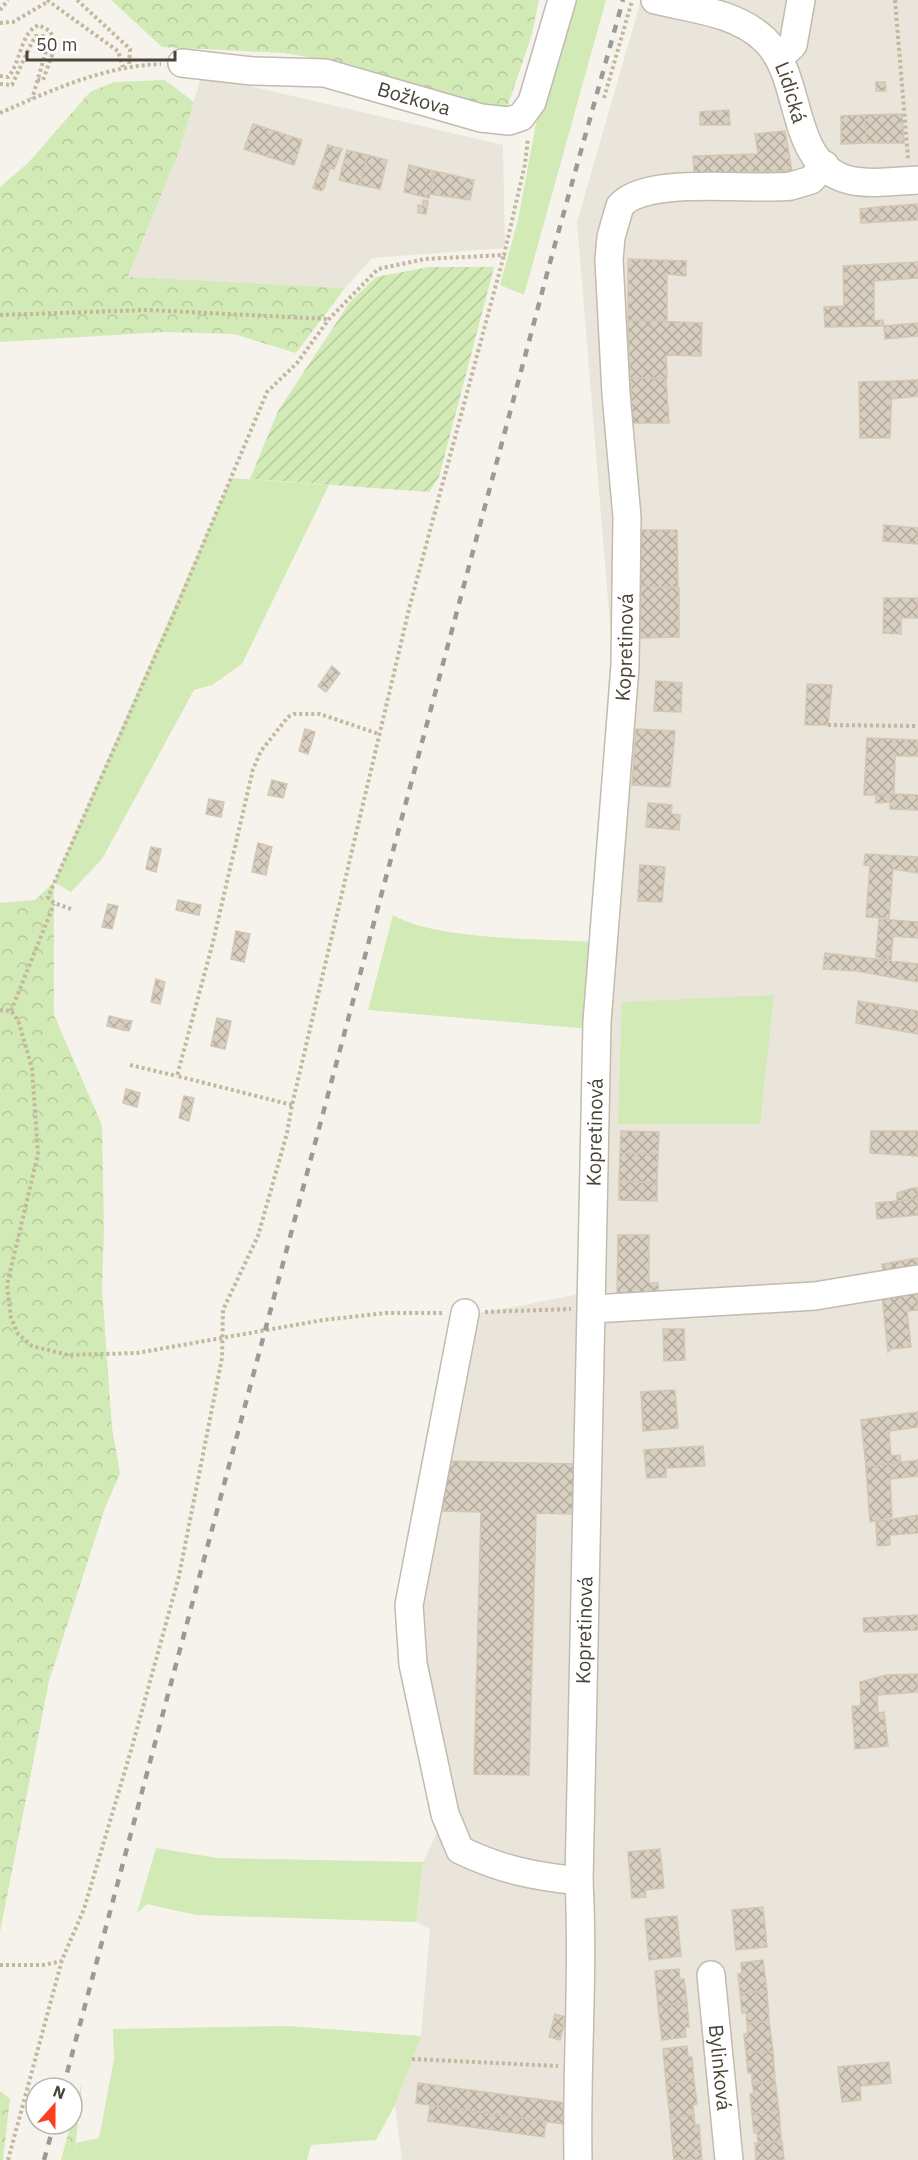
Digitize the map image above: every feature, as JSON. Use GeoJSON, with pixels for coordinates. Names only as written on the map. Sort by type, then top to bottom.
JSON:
{"type":"FeatureCollection","features":[{"type":"Feature","properties":{"kind":"street"},"geometry":{"type":"LineString","coordinates":[[525,113],[532,102],[562,0]]}},
{"type":"Feature","properties":{"kind":"street","name":"Lidická"},"geometry":{"type":"LineString","coordinates":[[654,0],[734,20],[761,36],[779,58],[790,80],[803,133],[825,165],[836,174],[855,181],[913,174]]}},
{"type":"Feature","properties":{"kind":"street"},"geometry":{"type":"LineString","coordinates":[[779,58],[793,45],[801,0]]}},
{"type":"Feature","properties":{"kind":"street","name":"Božkova"},"geometry":{"type":"LineString","coordinates":[[182,63],[252,71],[324,73],[496,120],[516,120],[525,113]]}},
{"type":"Feature","properties":{"kind":"street","name":"Kopretinová"},"geometry":{"type":"LineString","coordinates":[[578,2160],[576,2067],[582,1934],[579,1881],[593,1309],[597,1022],[626,666],[627,517],[615,394],[610,293],[611,237],[620,206],[626,199],[646,190],[792,186],[811,180],[825,165]]}},
{"type":"Feature","properties":{"kind":"street"},"geometry":{"type":"LineString","coordinates":[[593,1309],[815,1296],[918,1279]]}},
{"type":"Feature","properties":{"kind":"street"},"geometry":{"type":"LineString","coordinates":[[465,1313],[409,1605],[413,1664],[445,1814],[460,1850],[495,1866],[538,1876],[579,1881]]}},
{"type":"Feature","properties":{"kind":"street","name":"Bylinková"},"geometry":{"type":"LineString","coordinates":[[711,1974],[729,2160]]}},
{"type":"Feature","properties":{"kind":"path"},"geometry":{"type":"LineString","coordinates":[[0,10],[8,0]]}},
{"type":"Feature","properties":{"kind":"path"},"geometry":{"type":"LineString","coordinates":[[0,23],[13,22],[48,0],[118,51],[123,67]]}},
{"type":"Feature","properties":{"kind":"path"},"geometry":{"type":"LineString","coordinates":[[77,0],[130,48],[129,65]]}},
{"type":"Feature","properties":{"kind":"path"},"geometry":{"type":"LineString","coordinates":[[604,98],[632,0]]}},
{"type":"Feature","properties":{"kind":"path"},"geometry":{"type":"LineString","coordinates":[[895,0],[913,174]]}},
{"type":"Feature","properties":{"kind":"path"},"geometry":{"type":"LineString","coordinates":[[0,76],[8,77],[13,71],[30,31],[39,25],[50,31],[56,44],[43,80],[36,80]]}},
{"type":"Feature","properties":{"kind":"path"},"geometry":{"type":"LineString","coordinates":[[0,84],[7,86],[15,81],[32,42],[40,35],[46,38],[47,48],[32,99]]}},
{"type":"Feature","properties":{"kind":"path"},"geometry":{"type":"LineString","coordinates":[[0,113],[54,89],[129,65],[182,63]]}},
{"type":"Feature","properties":{"kind":"path"},"geometry":{"type":"LineString","coordinates":[[8,2160],[62,1960],[84,1909],[179,1576],[222,1358],[223,1310],[256,1242],[287,1133],[410,605],[504,255],[525,164],[528,135],[525,113]]}},
{"type":"Feature","properties":{"kind":"path"},"geometry":{"type":"LineString","coordinates":[[71,909],[54,903],[48,897],[170,623],[267,392],[297,363],[329,319],[378,268],[425,259],[504,255]]}},
{"type":"Feature","properties":{"kind":"path"},"geometry":{"type":"LineString","coordinates":[[0,315],[148,310],[329,319]]}},
{"type":"Feature","properties":{"kind":"path"},"geometry":{"type":"LineString","coordinates":[[177,1076],[213,942],[257,758],[288,717],[294,714],[320,714],[379,734]]}},
{"type":"Feature","properties":{"kind":"path"},"geometry":{"type":"LineString","coordinates":[[828,725],[918,726]]}},
{"type":"Feature","properties":{"kind":"path"},"geometry":{"type":"LineString","coordinates":[[11,1011],[54,903]]}},
{"type":"Feature","properties":{"kind":"path"},"geometry":{"type":"LineString","coordinates":[[0,1010],[11,1011],[18,1020],[32,1068],[38,1154],[7,1285],[11,1318],[18,1335],[32,1346],[68,1355],[137,1353],[387,1313],[593,1309]]}},
{"type":"Feature","properties":{"kind":"path"},"geometry":{"type":"LineString","coordinates":[[129,1065],[292,1105]]}},
{"type":"Feature","properties":{"kind":"path"},"geometry":{"type":"LineString","coordinates":[[0,1965],[42,1965],[62,1960]]}},
{"type":"Feature","properties":{"kind":"path"},"geometry":{"type":"LineString","coordinates":[[412,2059],[576,2067]]}},
{"type":"Feature","properties":{"kind":"shaded area"},"geometry":{"type":"Polygon","coordinates":[[[641,0],[918,0],[918,2160],[402,2160],[395,2105],[421,2036],[430,1929],[416,1922],[423,1862],[442,1822],[407,1691],[465,1313],[487,1312],[579,1294],[611,637],[577,222],[641,0]]]}},
{"type":"Feature","properties":{"kind":"shaded area"},"geometry":{"type":"Polygon","coordinates":[[[202,75],[503,145],[505,248],[372,258],[345,288],[128,278],[178,154],[202,75]]]}},
{"type":"Feature","properties":{"kind":"green space"},"geometry":{"type":"Polygon","coordinates":[[[111,0],[539,0],[532,34],[507,108],[469,102],[346,63],[283,53],[162,47],[111,0]]]}},
{"type":"Feature","properties":{"kind":"green space"},"geometry":{"type":"Polygon","coordinates":[[[568,0],[606,0],[524,295],[500,285],[518,220],[540,102],[568,0]]]}},
{"type":"Feature","properties":{"kind":"green space"},"geometry":{"type":"Polygon","coordinates":[[[165,80],[194,102],[178,154],[128,277],[345,288],[296,353],[234,334],[164,332],[0,342],[0,187],[28,163],[90,92],[114,82],[165,80]]]}},
{"type":"Feature","properties":{"kind":"green space"},"geometry":{"type":"Polygon","coordinates":[[[429,267],[494,267],[439,477],[429,492],[250,479],[278,411],[350,302],[376,277],[429,267]]]}},
{"type":"Feature","properties":{"kind":"green space"},"geometry":{"type":"Polygon","coordinates":[[[231,478],[329,485],[242,664],[212,685],[194,690],[102,859],[71,892],[54,882],[231,478]]]}},
{"type":"Feature","properties":{"kind":"green space"},"geometry":{"type":"Polygon","coordinates":[[[54,882],[54,1015],[102,1125],[104,1229],[102,1288],[112,1428],[120,1473],[105,1508],[49,1681],[0,1932],[0,903],[35,900],[54,882]]]}},
{"type":"Feature","properties":{"kind":"green space"},"geometry":{"type":"Polygon","coordinates":[[[393,915],[436,930],[463,934],[596,942],[592,1029],[368,1010],[393,915]]]}},
{"type":"Feature","properties":{"kind":"green space"},"geometry":{"type":"Polygon","coordinates":[[[774,995],[760,1124],[618,1124],[622,1002],[774,995]]]}},
{"type":"Feature","properties":{"kind":"green space"},"geometry":{"type":"Polygon","coordinates":[[[156,1848],[218,1858],[423,1862],[416,1922],[196,1915],[147,1904],[137,1913],[156,1848]]]}},
{"type":"Feature","properties":{"kind":"green space"},"geometry":{"type":"Polygon","coordinates":[[[288,2026],[421,2036],[395,2105],[376,2140],[311,2145],[307,2160],[74,2160],[76,2143],[99,2138],[114,2059],[113,2029],[288,2026]]]}},
{"type":"Feature","properties":{"kind":"green space"},"geometry":{"type":"Polygon","coordinates":[[[0,2091],[10,2099],[3,2160],[0,2160],[0,2091]]]}},
{"type":"Feature","properties":{"kind":"green space"},"geometry":{"type":"Polygon","coordinates":[[[67,2136],[76,2136],[74,2160],[61,2160],[67,2136]]]}},
{"type":"Feature","properties":{"kind":"building"},"geometry":{"type":"Polygon","coordinates":[[[876,82],[885,82],[886,91],[876,91],[876,82]]]}},
{"type":"Feature","properties":{"kind":"building"},"geometry":{"type":"Polygon","coordinates":[[[729,110],[730,125],[700,125],[700,112],[729,110]]]}},
{"type":"Feature","properties":{"kind":"building"},"geometry":{"type":"Polygon","coordinates":[[[902,114],[904,143],[867,143],[864,115],[902,114]]]}},
{"type":"Feature","properties":{"kind":"building"},"geometry":{"type":"Polygon","coordinates":[[[864,115],[867,143],[841,144],[841,116],[864,115]]]}},
{"type":"Feature","properties":{"kind":"building"},"geometry":{"type":"Polygon","coordinates":[[[253,124],[302,140],[294,165],[244,149],[253,124]]]}},
{"type":"Feature","properties":{"kind":"building"},"geometry":{"type":"Polygon","coordinates":[[[785,131],[792,171],[694,173],[693,156],[758,154],[755,134],[785,131]]]}},
{"type":"Feature","properties":{"kind":"building"},"geometry":{"type":"Polygon","coordinates":[[[328,145],[342,149],[334,169],[330,168],[321,191],[313,188],[328,145]]]}},
{"type":"Feature","properties":{"kind":"building"},"geometry":{"type":"Polygon","coordinates":[[[347,150],[367,155],[360,185],[339,180],[347,150]]]}},
{"type":"Feature","properties":{"kind":"building"},"geometry":{"type":"Polygon","coordinates":[[[367,155],[387,160],[380,189],[360,185],[367,155]]]}},
{"type":"Feature","properties":{"kind":"building"},"geometry":{"type":"Polygon","coordinates":[[[409,165],[434,171],[429,198],[404,192],[409,165]]]}},
{"type":"Feature","properties":{"kind":"building"},"geometry":{"type":"Polygon","coordinates":[[[434,171],[474,180],[470,200],[430,194],[434,171]]]}},
{"type":"Feature","properties":{"kind":"building"},"geometry":{"type":"Polygon","coordinates":[[[423,200],[428,201],[426,214],[418,213],[418,205],[423,206],[423,200]]]}},
{"type":"Feature","properties":{"kind":"building"},"geometry":{"type":"Polygon","coordinates":[[[918,204],[918,220],[879,222],[878,207],[918,204]]]}},
{"type":"Feature","properties":{"kind":"building"},"geometry":{"type":"Polygon","coordinates":[[[878,207],[879,222],[861,223],[860,209],[878,207]]]}},
{"type":"Feature","properties":{"kind":"building"},"geometry":{"type":"Polygon","coordinates":[[[628,259],[686,261],[686,276],[667,274],[667,320],[628,320],[628,259]]]}},
{"type":"Feature","properties":{"kind":"building"},"geometry":{"type":"Polygon","coordinates":[[[918,262],[918,278],[874,281],[874,321],[883,320],[884,326],[825,327],[824,307],[844,306],[843,266],[918,262]]]}},
{"type":"Feature","properties":{"kind":"building"},"geometry":{"type":"Polygon","coordinates":[[[628,320],[702,323],[701,356],[666,355],[667,378],[630,378],[628,320]]]}},
{"type":"Feature","properties":{"kind":"building"},"geometry":{"type":"Polygon","coordinates":[[[918,323],[918,336],[885,339],[884,326],[918,323]]]}},
{"type":"Feature","properties":{"kind":"building"},"geometry":{"type":"Polygon","coordinates":[[[630,378],[666,379],[669,423],[633,423],[630,378]]]}},
{"type":"Feature","properties":{"kind":"building"},"geometry":{"type":"Polygon","coordinates":[[[918,380],[918,396],[892,399],[892,381],[918,380]]]}},
{"type":"Feature","properties":{"kind":"building"},"geometry":{"type":"Polygon","coordinates":[[[892,381],[890,438],[860,438],[859,382],[892,381]]]}},
{"type":"Feature","properties":{"kind":"building"},"geometry":{"type":"Polygon","coordinates":[[[884,525],[918,528],[918,544],[883,541],[884,525]]]}},
{"type":"Feature","properties":{"kind":"building"},"geometry":{"type":"Polygon","coordinates":[[[640,530],[677,530],[678,587],[641,586],[640,530]]]}},
{"type":"Feature","properties":{"kind":"building"},"geometry":{"type":"Polygon","coordinates":[[[641,586],[679,588],[679,637],[640,638],[641,586]]]}},
{"type":"Feature","properties":{"kind":"building"},"geometry":{"type":"Polygon","coordinates":[[[884,598],[918,598],[918,618],[901,618],[901,634],[883,633],[884,598]]]}},
{"type":"Feature","properties":{"kind":"building"},"geometry":{"type":"Polygon","coordinates":[[[332,666],[340,673],[326,692],[318,686],[332,666]]]}},
{"type":"Feature","properties":{"kind":"building"},"geometry":{"type":"Polygon","coordinates":[[[656,681],[682,683],[681,712],[654,711],[656,681]]]}},
{"type":"Feature","properties":{"kind":"building"},"geometry":{"type":"Polygon","coordinates":[[[807,684],[832,685],[828,725],[805,725],[807,684]]]}},
{"type":"Feature","properties":{"kind":"building"},"geometry":{"type":"Polygon","coordinates":[[[305,729],[315,732],[308,754],[299,751],[305,729]]]}},
{"type":"Feature","properties":{"kind":"building"},"geometry":{"type":"Polygon","coordinates":[[[636,729],[675,731],[670,787],[632,785],[636,729]]]}},
{"type":"Feature","properties":{"kind":"building"},"geometry":{"type":"Polygon","coordinates":[[[867,738],[918,740],[918,756],[895,756],[894,794],[864,795],[867,738]]]}},
{"type":"Feature","properties":{"kind":"building"},"geometry":{"type":"Polygon","coordinates":[[[272,780],[287,784],[283,798],[268,795],[272,780]]]}},
{"type":"Feature","properties":{"kind":"building"},"geometry":{"type":"Polygon","coordinates":[[[876,795],[918,795],[918,810],[890,809],[890,802],[876,803],[876,795]]]}},
{"type":"Feature","properties":{"kind":"building"},"geometry":{"type":"Polygon","coordinates":[[[209,799],[224,802],[221,817],[206,814],[209,799]]]}},
{"type":"Feature","properties":{"kind":"building"},"geometry":{"type":"Polygon","coordinates":[[[648,803],[672,805],[671,814],[680,815],[679,830],[646,827],[648,803]]]}},
{"type":"Feature","properties":{"kind":"building"},"geometry":{"type":"Polygon","coordinates":[[[258,843],[272,847],[269,860],[255,857],[258,843]]]}},
{"type":"Feature","properties":{"kind":"building"},"geometry":{"type":"Polygon","coordinates":[[[151,847],[161,849],[156,872],[146,869],[151,847]]]}},
{"type":"Feature","properties":{"kind":"building"},"geometry":{"type":"Polygon","coordinates":[[[865,854],[918,857],[918,873],[893,869],[889,918],[866,917],[870,866],[864,865],[865,854]]]}},
{"type":"Feature","properties":{"kind":"building"},"geometry":{"type":"Polygon","coordinates":[[[255,857],[269,860],[266,875],[252,872],[255,857]]]}},
{"type":"Feature","properties":{"kind":"building"},"geometry":{"type":"Polygon","coordinates":[[[640,865],[665,867],[662,902],[638,901],[640,865]]]}},
{"type":"Feature","properties":{"kind":"building"},"geometry":{"type":"Polygon","coordinates":[[[178,900],[201,905],[199,915],[176,910],[178,900]]]}},
{"type":"Feature","properties":{"kind":"building"},"geometry":{"type":"Polygon","coordinates":[[[108,904],[118,906],[112,929],[102,927],[108,904]]]}},
{"type":"Feature","properties":{"kind":"building"},"geometry":{"type":"Polygon","coordinates":[[[879,919],[918,922],[918,938],[893,936],[891,960],[876,957],[879,919]]]}},
{"type":"Feature","properties":{"kind":"building"},"geometry":{"type":"Polygon","coordinates":[[[236,931],[250,934],[244,962],[231,959],[236,931]]]}},
{"type":"Feature","properties":{"kind":"building"},"geometry":{"type":"Polygon","coordinates":[[[825,953],[918,964],[918,982],[857,971],[823,969],[825,953]]]}},
{"type":"Feature","properties":{"kind":"building"},"geometry":{"type":"Polygon","coordinates":[[[156,979],[165,982],[160,1004],[151,1002],[156,979]]]}},
{"type":"Feature","properties":{"kind":"building"},"geometry":{"type":"Polygon","coordinates":[[[858,1001],[918,1011],[918,1034],[856,1023],[858,1001]]]}},
{"type":"Feature","properties":{"kind":"building"},"geometry":{"type":"Polygon","coordinates":[[[109,1016],[125,1020],[123,1030],[107,1026],[109,1016]]]}},
{"type":"Feature","properties":{"kind":"building"},"geometry":{"type":"Polygon","coordinates":[[[217,1018],[231,1021],[225,1049],[211,1046],[217,1018]]]}},
{"type":"Feature","properties":{"kind":"building"},"geometry":{"type":"Polygon","coordinates":[[[125,1020],[132,1021],[129,1031],[123,1030],[125,1020]]]}},
{"type":"Feature","properties":{"kind":"building"},"geometry":{"type":"Polygon","coordinates":[[[126,1089],[140,1093],[137,1107],[123,1103],[126,1089]]]}},
{"type":"Feature","properties":{"kind":"building"},"geometry":{"type":"Polygon","coordinates":[[[184,1096],[194,1098],[189,1121],[179,1118],[184,1096]]]}},
{"type":"Feature","properties":{"kind":"building"},"geometry":{"type":"Polygon","coordinates":[[[621,1131],[659,1132],[658,1154],[620,1153],[621,1131]]]}},
{"type":"Feature","properties":{"kind":"building"},"geometry":{"type":"Polygon","coordinates":[[[871,1131],[918,1131],[918,1156],[870,1153],[871,1131]]]}},
{"type":"Feature","properties":{"kind":"building"},"geometry":{"type":"Polygon","coordinates":[[[620,1153],[658,1154],[657,1183],[619,1181],[620,1153]]]}},
{"type":"Feature","properties":{"kind":"building"},"geometry":{"type":"Polygon","coordinates":[[[619,1181],[657,1183],[657,1201],[619,1200],[619,1181]]]}},
{"type":"Feature","properties":{"kind":"building"},"geometry":{"type":"Polygon","coordinates":[[[918,1188],[918,1199],[897,1201],[897,1193],[918,1188]]]}},
{"type":"Feature","properties":{"kind":"building"},"geometry":{"type":"Polygon","coordinates":[[[918,1199],[918,1215],[877,1219],[876,1203],[918,1199]]]}},
{"type":"Feature","properties":{"kind":"building"},"geometry":{"type":"Polygon","coordinates":[[[618,1235],[649,1235],[649,1283],[658,1283],[659,1298],[617,1299],[618,1235]]]}},
{"type":"Feature","properties":{"kind":"building"},"geometry":{"type":"Polygon","coordinates":[[[918,1258],[918,1271],[884,1277],[882,1264],[918,1258]]]}},
{"type":"Feature","properties":{"kind":"building"},"geometry":{"type":"Polygon","coordinates":[[[918,1288],[918,1310],[907,1311],[911,1347],[891,1349],[888,1352],[882,1296],[918,1288]]]}},
{"type":"Feature","properties":{"kind":"building"},"geometry":{"type":"Polygon","coordinates":[[[663,1329],[684,1329],[685,1360],[664,1361],[663,1329]]]}},
{"type":"Feature","properties":{"kind":"building"},"geometry":{"type":"Polygon","coordinates":[[[675,1390],[678,1428],[643,1431],[641,1392],[675,1390]]]}},
{"type":"Feature","properties":{"kind":"building"},"geometry":{"type":"Polygon","coordinates":[[[918,1412],[918,1427],[889,1431],[891,1456],[900,1455],[901,1462],[866,1467],[861,1420],[918,1412]]]}},
{"type":"Feature","properties":{"kind":"building"},"geometry":{"type":"Polygon","coordinates":[[[703,1446],[705,1466],[666,1468],[666,1477],[647,1478],[644,1450],[703,1446]]]}},
{"type":"Feature","properties":{"kind":"building"},"geometry":{"type":"Polygon","coordinates":[[[918,1460],[918,1476],[890,1479],[892,1517],[870,1522],[866,1467],[918,1460]]]}},
{"type":"Feature","properties":{"kind":"building"},"geometry":{"type":"Polygon","coordinates":[[[444,1461],[576,1464],[574,1514],[536,1513],[529,1775],[474,1774],[481,1512],[443,1511],[444,1461]]]}},
{"type":"Feature","properties":{"kind":"building"},"geometry":{"type":"Polygon","coordinates":[[[918,1515],[918,1533],[890,1535],[890,1545],[877,1546],[876,1522],[918,1515]]]}},
{"type":"Feature","properties":{"kind":"building"},"geometry":{"type":"Polygon","coordinates":[[[918,1615],[918,1630],[864,1632],[863,1618],[918,1615]]]}},
{"type":"Feature","properties":{"kind":"building"},"geometry":{"type":"Polygon","coordinates":[[[918,1674],[918,1692],[877,1695],[878,1713],[884,1712],[888,1746],[855,1749],[852,1706],[861,1706],[860,1682],[886,1675],[918,1674]]]}},
{"type":"Feature","properties":{"kind":"building"},"geometry":{"type":"Polygon","coordinates":[[[660,1849],[664,1888],[645,1890],[646,1897],[632,1898],[628,1852],[660,1849]]]}},
{"type":"Feature","properties":{"kind":"building"},"geometry":{"type":"Polygon","coordinates":[[[763,1907],[767,1947],[736,1950],[732,1910],[763,1907]]]}},
{"type":"Feature","properties":{"kind":"building"},"geometry":{"type":"Polygon","coordinates":[[[677,1916],[681,1956],[649,1960],[645,1919],[677,1916]]]}},
{"type":"Feature","properties":{"kind":"building"},"geometry":{"type":"Polygon","coordinates":[[[763,1960],[767,1991],[740,1993],[738,1974],[742,1973],[741,1963],[763,1960]]]}},
{"type":"Feature","properties":{"kind":"building"},"geometry":{"type":"Polygon","coordinates":[[[679,1969],[680,1980],[684,1979],[687,2003],[658,2006],[655,1971],[679,1969]]]}},
{"type":"Feature","properties":{"kind":"building"},"geometry":{"type":"Polygon","coordinates":[[[767,1991],[769,2021],[747,2023],[746,2013],[742,2013],[740,1993],[767,1991]]]}},
{"type":"Feature","properties":{"kind":"building"},"geometry":{"type":"Polygon","coordinates":[[[687,2003],[689,2027],[685,2027],[686,2037],[662,2040],[658,2006],[687,2003]]]}},
{"type":"Feature","properties":{"kind":"building"},"geometry":{"type":"Polygon","coordinates":[[[555,2014],[566,2017],[560,2040],[549,2037],[555,2014]]]}},
{"type":"Feature","properties":{"kind":"building"},"geometry":{"type":"Polygon","coordinates":[[[769,2021],[773,2051],[746,2053],[744,2034],[748,2033],[747,2023],[769,2021]]]}},
{"type":"Feature","properties":{"kind":"building"},"geometry":{"type":"Polygon","coordinates":[[[687,2046],[688,2057],[692,2057],[694,2080],[666,2083],[663,2049],[687,2046]]]}},
{"type":"Feature","properties":{"kind":"building"},"geometry":{"type":"Polygon","coordinates":[[[773,2051],[775,2081],[752,2083],[752,2073],[748,2073],[746,2053],[773,2051]]]}},
{"type":"Feature","properties":{"kind":"building"},"geometry":{"type":"Polygon","coordinates":[[[889,2062],[891,2083],[860,2086],[861,2100],[842,2102],[838,2067],[889,2062]]]}},
{"type":"Feature","properties":{"kind":"building"},"geometry":{"type":"Polygon","coordinates":[[[694,2080],[697,2104],[693,2105],[694,2115],[670,2117],[666,2083],[694,2080]]]}},
{"type":"Feature","properties":{"kind":"building"},"geometry":{"type":"Polygon","coordinates":[[[775,2081],[779,2110],[752,2113],[750,2094],[754,2093],[752,2083],[775,2081]]]}},
{"type":"Feature","properties":{"kind":"building"},"geometry":{"type":"Polygon","coordinates":[[[418,2083],[566,2103],[563,2124],[416,2103],[418,2083]]]}},
{"type":"Feature","properties":{"kind":"building"},"geometry":{"type":"Polygon","coordinates":[[[430,2105],[546,2121],[544,2137],[428,2121],[430,2105]]]}},
{"type":"Feature","properties":{"kind":"building"},"geometry":{"type":"Polygon","coordinates":[[[779,2110],[781,2141],[758,2143],[757,2133],[754,2133],[752,2113],[779,2110]]]}},
{"type":"Feature","properties":{"kind":"building"},"geometry":{"type":"Polygon","coordinates":[[[694,2115],[695,2125],[699,2125],[701,2149],[673,2151],[670,2117],[694,2115]]]}},
{"type":"Feature","properties":{"kind":"building"},"geometry":{"type":"Polygon","coordinates":[[[782,2141],[784,2160],[756,2160],[755,2143],[782,2141]]]}},
{"type":"Feature","properties":{"kind":"building"},"geometry":{"type":"Polygon","coordinates":[[[701,2149],[702,2160],[674,2160],[673,2151],[701,2149]]]}},
{"type":"Feature","properties":{"kind":"railway"},"geometry":{"type":"LineString","coordinates":[[66,2076],[552,255],[623,0]]}},
{"type":"Feature","properties":{"kind":"railway"},"geometry":{"type":"LineString","coordinates":[[44,2160],[51,2136]]}}]}
